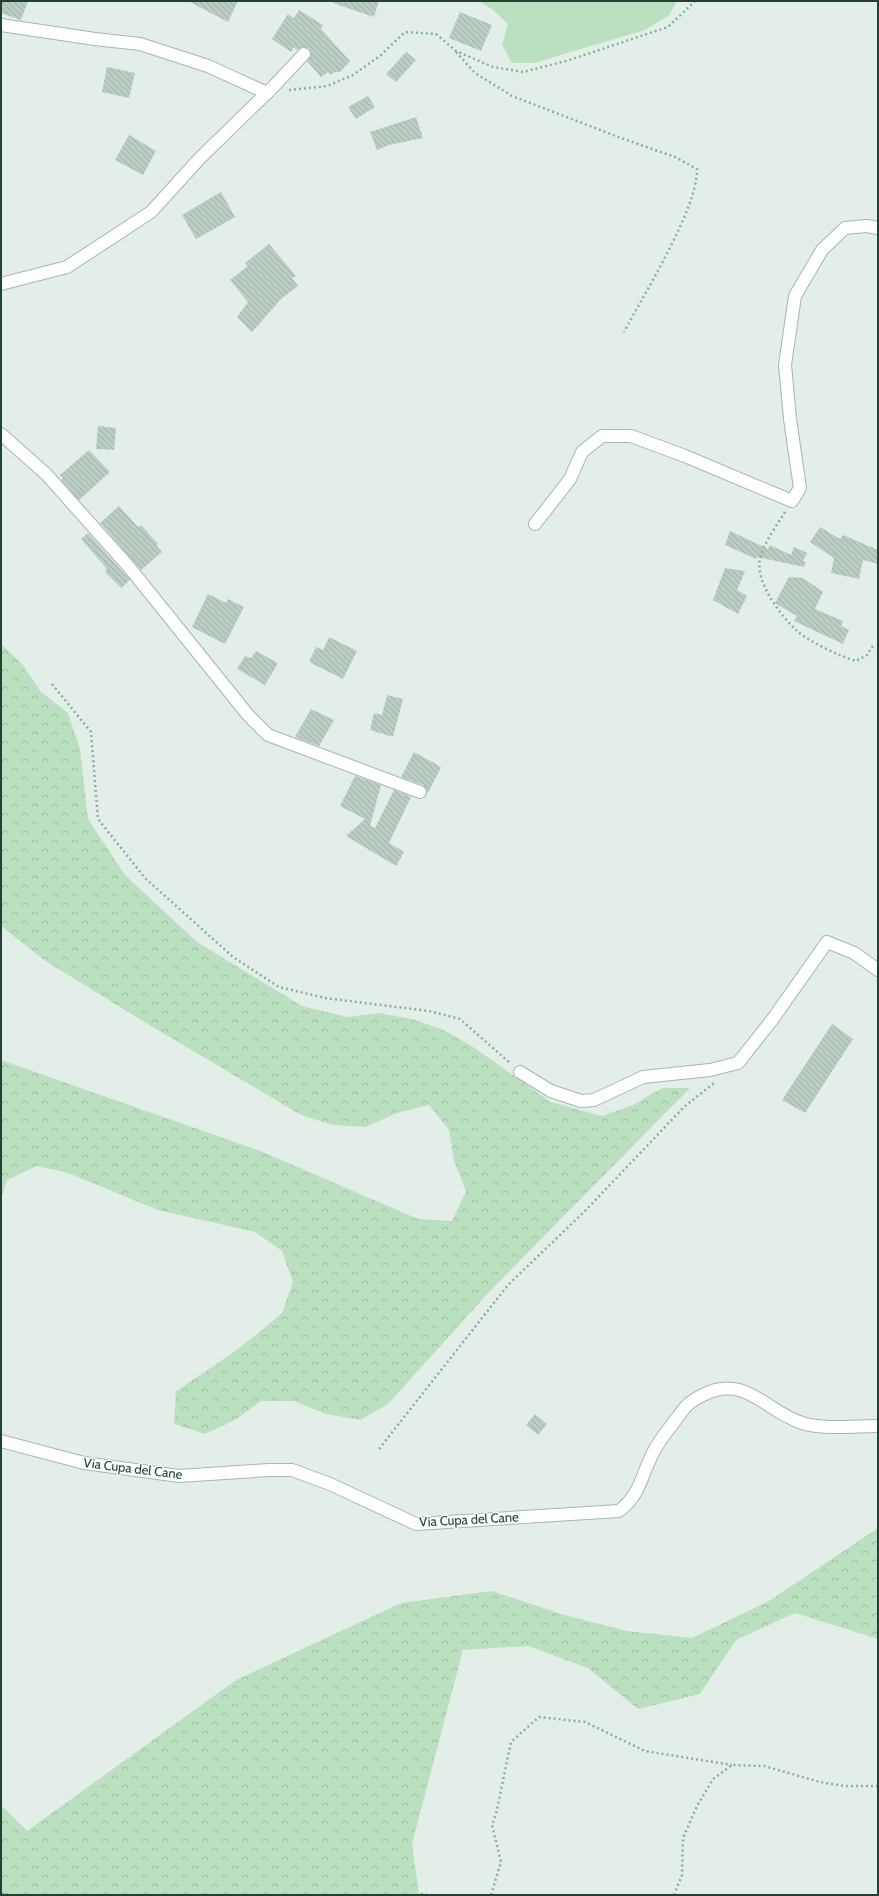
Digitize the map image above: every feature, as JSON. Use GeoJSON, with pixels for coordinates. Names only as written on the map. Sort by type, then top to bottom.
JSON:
{"type":"FeatureCollection","features":[{"type":"Feature","properties":{"kind":"street"},"geometry":{"type":"LineString","coordinates":[[1,25],[140,44],[208,66],[267,93]]}},
{"type":"Feature","properties":{"kind":"street"},"geometry":{"type":"LineString","coordinates":[[1,284],[67,267],[151,212],[200,158],[267,93],[304,54]]}},
{"type":"Feature","properties":{"kind":"street"},"geometry":{"type":"LineString","coordinates":[[535,524],[570,480],[582,452],[602,436],[631,436],[685,456],[792,501],[800,488],[790,419],[785,365],[795,296],[822,250],[845,228],[867,226],[878,228]]}},
{"type":"Feature","properties":{"kind":"street"},"geometry":{"type":"LineString","coordinates":[[1,434],[46,474],[129,567],[248,715],[268,735],[420,792]]}},
{"type":"Feature","properties":{"kind":"street"},"geometry":{"type":"LineString","coordinates":[[520,1072],[551,1091],[581,1101],[594,1100],[643,1077],[710,1070],[738,1063],[772,1020],[827,942],[854,953],[878,970]]}},
{"type":"Feature","properties":{"kind":"street","name":"Via Cupa del Cane"},"geometry":{"type":"LineString","coordinates":[[1,1441],[84,1463],[179,1476],[269,1470],[292,1470],[330,1484],[416,1524],[619,1511],[630,1502],[642,1481],[651,1456],[682,1411],[696,1398],[715,1388],[735,1389],[755,1396],[801,1423],[816,1426],[878,1426]]}},
{"type":"Feature","properties":{"kind":"path"},"geometry":{"type":"LineString","coordinates":[[267,93],[327,86],[353,74],[381,55],[405,32],[436,34],[456,51],[493,67],[522,72],[566,61],[668,27],[695,1]]}},
{"type":"Feature","properties":{"kind":"path"},"geometry":{"type":"LineString","coordinates":[[446,41],[475,73],[512,96],[675,157],[697,169],[698,176],[693,195],[677,232],[624,332]]}},
{"type":"Feature","properties":{"kind":"path"},"geometry":{"type":"LineString","coordinates":[[792,501],[766,544],[759,561],[761,580],[775,603],[797,632],[840,656],[856,661],[867,655],[874,644]]}},
{"type":"Feature","properties":{"kind":"path"},"geometry":{"type":"LineString","coordinates":[[52,684],[91,732],[98,819],[145,878],[233,957],[279,988],[325,998],[429,1011],[460,1019],[520,1072]]}},
{"type":"Feature","properties":{"kind":"path"},"geometry":{"type":"LineString","coordinates":[[378,1449],[508,1285],[585,1211],[684,1107],[715,1082]]}},
{"type":"Feature","properties":{"kind":"path"},"geometry":{"type":"LineString","coordinates":[[491,1895],[502,1862],[492,1825],[496,1814],[511,1742],[539,1717],[585,1722],[645,1751],[732,1765],[764,1766],[820,1782],[844,1786],[878,1786]]}},
{"type":"Feature","properties":{"kind":"path"},"geometry":{"type":"LineString","coordinates":[[674,1895],[682,1875],[682,1838],[713,1779],[732,1765]]}},
{"type":"Feature","properties":{"kind":"path"},"geometry":{"type":"LineString","coordinates":[[1,1893],[9,1895]]}},
{"type":"Feature","properties":{"kind":"path"},"geometry":{"type":"LineString","coordinates":[[202,1895],[209,1895]]}},
{"type":"Feature","properties":{"kind":"path"},"geometry":{"type":"LineString","coordinates":[[421,1895],[430,1895]]}},
{"type":"Feature","properties":{"kind":"green space"},"geometry":{"type":"Polygon","coordinates":[[[478,1],[673,1],[676,3],[669,15],[645,30],[534,63],[512,63],[502,45],[508,24],[492,9],[478,1]]]}},
{"type":"Feature","properties":{"kind":"green space"},"geometry":{"type":"Polygon","coordinates":[[[1,644],[22,664],[41,692],[68,713],[80,749],[88,819],[125,875],[197,942],[302,1006],[347,1017],[379,1013],[412,1019],[444,1030],[473,1047],[551,1102],[602,1116],[633,1105],[662,1088],[690,1088],[491,1290],[388,1404],[360,1420],[326,1414],[294,1401],[261,1401],[235,1420],[205,1434],[174,1424],[176,1391],[230,1355],[282,1313],[293,1282],[282,1251],[255,1232],[158,1210],[68,1173],[37,1166],[7,1180],[1,1199],[1,1060],[263,1152],[418,1219],[452,1221],[466,1191],[454,1161],[449,1130],[429,1105],[397,1113],[366,1127],[333,1125],[301,1115],[141,1020],[44,960],[1,926],[1,644]]]}},
{"type":"Feature","properties":{"kind":"green space"},"geometry":{"type":"Polygon","coordinates":[[[878,1528],[878,1639],[795,1613],[736,1640],[700,1694],[638,1709],[588,1668],[528,1646],[463,1650],[412,1844],[419,1895],[1,1895],[1,1805],[27,1831],[236,1680],[401,1603],[492,1591],[561,1614],[627,1631],[692,1638],[769,1601],[878,1528]]]}},
{"type":"Feature","properties":{"kind":"building"},"geometry":{"type":"Polygon","coordinates":[[[1,1],[28,1],[21,20],[1,13],[1,1]]]}},
{"type":"Feature","properties":{"kind":"building"},"geometry":{"type":"Polygon","coordinates":[[[188,1],[238,1],[228,22],[188,1]]]}},
{"type":"Feature","properties":{"kind":"building"},"geometry":{"type":"Polygon","coordinates":[[[333,1],[379,1],[374,17],[333,3],[333,1]]]}},
{"type":"Feature","properties":{"kind":"building"},"geometry":{"type":"Polygon","coordinates":[[[299,10],[323,25],[321,29],[350,61],[340,72],[335,72],[330,75],[328,72],[321,77],[307,61],[311,55],[309,48],[302,47],[297,50],[294,47],[291,52],[272,39],[288,14],[294,18],[299,10]]]}},
{"type":"Feature","properties":{"kind":"building"},"geometry":{"type":"Polygon","coordinates":[[[460,12],[492,25],[481,51],[449,38],[460,12]]]}},
{"type":"Feature","properties":{"kind":"building"},"geometry":{"type":"Polygon","coordinates":[[[406,52],[416,60],[396,82],[386,74],[406,52]]]}},
{"type":"Feature","properties":{"kind":"building"},"geometry":{"type":"Polygon","coordinates":[[[107,67],[135,73],[129,98],[102,92],[107,67]]]}},
{"type":"Feature","properties":{"kind":"building"},"geometry":{"type":"Polygon","coordinates":[[[368,96],[375,107],[356,119],[348,107],[368,96]]]}},
{"type":"Feature","properties":{"kind":"building"},"geometry":{"type":"Polygon","coordinates":[[[416,117],[423,138],[389,145],[377,150],[370,132],[416,117]]]}},
{"type":"Feature","properties":{"kind":"building"},"geometry":{"type":"Polygon","coordinates":[[[129,135],[156,151],[143,175],[115,160],[129,135]]]}},
{"type":"Feature","properties":{"kind":"building"},"geometry":{"type":"Polygon","coordinates":[[[221,192],[235,217],[196,239],[182,215],[221,192]]]}},
{"type":"Feature","properties":{"kind":"building"},"geometry":{"type":"Polygon","coordinates":[[[269,244],[296,276],[292,278],[298,286],[281,299],[252,332],[237,317],[248,302],[230,280],[248,266],[245,263],[269,244]]]}},
{"type":"Feature","properties":{"kind":"building"},"geometry":{"type":"Polygon","coordinates":[[[98,426],[116,428],[114,450],[96,449],[98,426]]]}},
{"type":"Feature","properties":{"kind":"building"},"geometry":{"type":"Polygon","coordinates":[[[89,450],[110,472],[79,500],[61,480],[63,478],[60,475],[89,450]]]}},
{"type":"Feature","properties":{"kind":"building"},"geometry":{"type":"Polygon","coordinates":[[[119,506],[138,527],[141,525],[158,544],[156,545],[162,552],[141,570],[100,523],[119,506]]]}},
{"type":"Feature","properties":{"kind":"building"},"geometry":{"type":"Polygon","coordinates":[[[820,527],[840,539],[843,535],[878,550],[878,564],[863,560],[859,579],[831,573],[834,558],[810,542],[820,527]]]}},
{"type":"Feature","properties":{"kind":"building"},"geometry":{"type":"Polygon","coordinates":[[[730,531],[768,549],[770,545],[791,555],[794,547],[807,553],[803,561],[806,562],[804,567],[757,557],[756,559],[725,545],[730,531]]]}},
{"type":"Feature","properties":{"kind":"building"},"geometry":{"type":"Polygon","coordinates":[[[88,533],[130,580],[121,588],[105,572],[107,569],[81,539],[88,533]]]}},
{"type":"Feature","properties":{"kind":"building"},"geometry":{"type":"Polygon","coordinates":[[[725,568],[745,571],[737,590],[747,596],[738,614],[713,600],[725,568]]]}},
{"type":"Feature","properties":{"kind":"building"},"geometry":{"type":"Polygon","coordinates":[[[789,577],[803,578],[823,592],[815,609],[843,621],[841,626],[849,630],[843,644],[794,621],[797,616],[775,603],[789,577]]]}},
{"type":"Feature","properties":{"kind":"building"},"geometry":{"type":"Polygon","coordinates":[[[208,594],[226,603],[228,599],[244,607],[225,644],[192,627],[208,594]]]}},
{"type":"Feature","properties":{"kind":"building"},"geometry":{"type":"Polygon","coordinates":[[[329,637],[357,651],[343,679],[309,662],[316,647],[323,650],[329,637]]]}},
{"type":"Feature","properties":{"kind":"building"},"geometry":{"type":"Polygon","coordinates":[[[256,651],[278,663],[265,685],[237,669],[245,656],[251,658],[256,651]]]}},
{"type":"Feature","properties":{"kind":"building"},"geometry":{"type":"Polygon","coordinates":[[[387,695],[403,699],[393,737],[370,730],[374,713],[382,715],[387,695]]]}},
{"type":"Feature","properties":{"kind":"building"},"geometry":{"type":"Polygon","coordinates":[[[311,709],[334,720],[319,746],[295,737],[311,709]]]}},
{"type":"Feature","properties":{"kind":"building"},"geometry":{"type":"Polygon","coordinates":[[[414,752],[441,767],[428,793],[423,785],[401,777],[414,752]]]}},
{"type":"Feature","properties":{"kind":"building"},"geometry":{"type":"Polygon","coordinates":[[[355,776],[381,785],[370,826],[375,828],[394,790],[411,797],[389,843],[404,852],[396,866],[346,836],[365,819],[340,806],[355,776]]]}},
{"type":"Feature","properties":{"kind":"building"},"geometry":{"type":"Polygon","coordinates":[[[832,1024],[853,1039],[805,1113],[782,1100],[832,1024]]]}},
{"type":"Feature","properties":{"kind":"building"},"geometry":{"type":"Polygon","coordinates":[[[535,1414],[547,1424],[538,1435],[526,1425],[535,1414]]]}}]}
